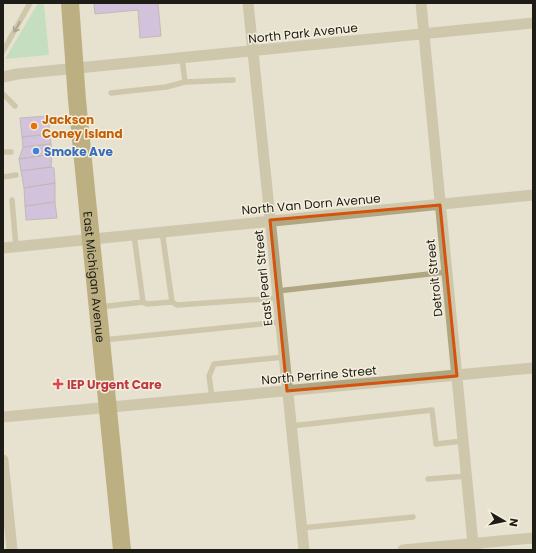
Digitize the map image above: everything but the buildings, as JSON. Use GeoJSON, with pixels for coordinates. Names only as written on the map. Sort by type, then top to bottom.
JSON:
{"type":"FeatureCollection","features":[{"type":"Feature","properties":{"kind":"main road","name":"East Michigan Avenue"},"geometry":{"type":"LineString","coordinates":[[70,3],[91,239],[122,550]]}},
{"type":"Feature","properties":{"kind":"street","name":"East Pearl Street"},"geometry":{"type":"LineString","coordinates":[[248,3],[304,550]]}},
{"type":"Feature","properties":{"kind":"street","name":"Detroit Street"},"geometry":{"type":"LineString","coordinates":[[421,3],[463,441],[475,547]]}},
{"type":"Feature","properties":{"kind":"street","name":"North Park Avenue"},"geometry":{"type":"LineString","coordinates":[[4,75],[533,23]]}},
{"type":"Feature","properties":{"kind":"street","name":"North Van Dorn Avenue"},"geometry":{"type":"LineString","coordinates":[[3,248],[270,220],[533,195]]}},
{"type":"Feature","properties":{"kind":"street","name":"North Perrine Street"},"geometry":{"type":"LineString","coordinates":[[3,417],[533,368]]}},
{"type":"Feature","properties":{"kind":"street"},"geometry":{"type":"LineString","coordinates":[[3,460],[12,550]]}},
{"type":"Feature","properties":{"kind":"street"},"geometry":{"type":"LineString","coordinates":[[403,550],[475,547],[533,538]]}},
{"type":"Feature","properties":{"kind":"lane"},"geometry":{"type":"LineString","coordinates":[[3,50],[30,3]]}},
{"type":"Feature","properties":{"kind":"lane"},"geometry":{"type":"LineString","coordinates":[[182,58],[185,82]]}},
{"type":"Feature","properties":{"kind":"lane"},"geometry":{"type":"LineString","coordinates":[[111,93],[166,87],[185,82],[233,80]]}},
{"type":"Feature","properties":{"kind":"lane"},"geometry":{"type":"LineString","coordinates":[[3,94],[15,106]]}},
{"type":"Feature","properties":{"kind":"lane"},"geometry":{"type":"LineString","coordinates":[[3,152],[11,152]]}},
{"type":"Feature","properties":{"kind":"lane"},"geometry":{"type":"LineString","coordinates":[[3,177],[16,175]]}},
{"type":"Feature","properties":{"kind":"lane"},"geometry":{"type":"LineString","coordinates":[[12,200],[16,246]]}},
{"type":"Feature","properties":{"kind":"lane"},"geometry":{"type":"LineString","coordinates":[[162,231],[172,302]]}},
{"type":"Feature","properties":{"kind":"lane"},"geometry":{"type":"LineString","coordinates":[[134,234],[143,302]]}},
{"type":"Feature","properties":{"kind":"lane"},"geometry":{"type":"LineString","coordinates":[[98,307],[143,302],[147,304],[172,302],[177,306],[447,272]]}},
{"type":"Feature","properties":{"kind":"lane"},"geometry":{"type":"LineString","coordinates":[[101,340],[280,322]]}},
{"type":"Feature","properties":{"kind":"lane"},"geometry":{"type":"LineString","coordinates":[[212,398],[209,376],[214,364],[284,357]]}},
{"type":"Feature","properties":{"kind":"lane"},"geometry":{"type":"LineString","coordinates":[[291,426],[432,410],[436,444],[463,441]]}},
{"type":"Feature","properties":{"kind":"lane"},"geometry":{"type":"LineString","coordinates":[[428,479],[467,476]]}},
{"type":"Feature","properties":{"kind":"lane"},"geometry":{"type":"LineString","coordinates":[[302,528],[413,518]]}},
{"type":"Feature","properties":{"kind":"highlighted area"},"geometry":{"type":"Polygon","coordinates":[[[440,205],[457,376],[287,391],[270,220],[440,205]]]}},
{"type":"Feature","properties":{"kind":"green space"},"geometry":{"type":"Polygon","coordinates":[[[38,3],[44,5],[49,55],[5,59],[38,3]]]}},
{"type":"Feature","properties":{"kind":"place","name":"Jackson Coney Island"},"geometry":{"type":"Point","coordinates":[34,126]}},
{"type":"Feature","properties":{"kind":"place","name":"Smoke Ave"},"geometry":{"type":"Point","coordinates":[36,151]}},
{"type":"Feature","properties":{"kind":"place","name":"IEP Urgent Care"},"geometry":{"type":"Point","coordinates":[58,384]}}]}
